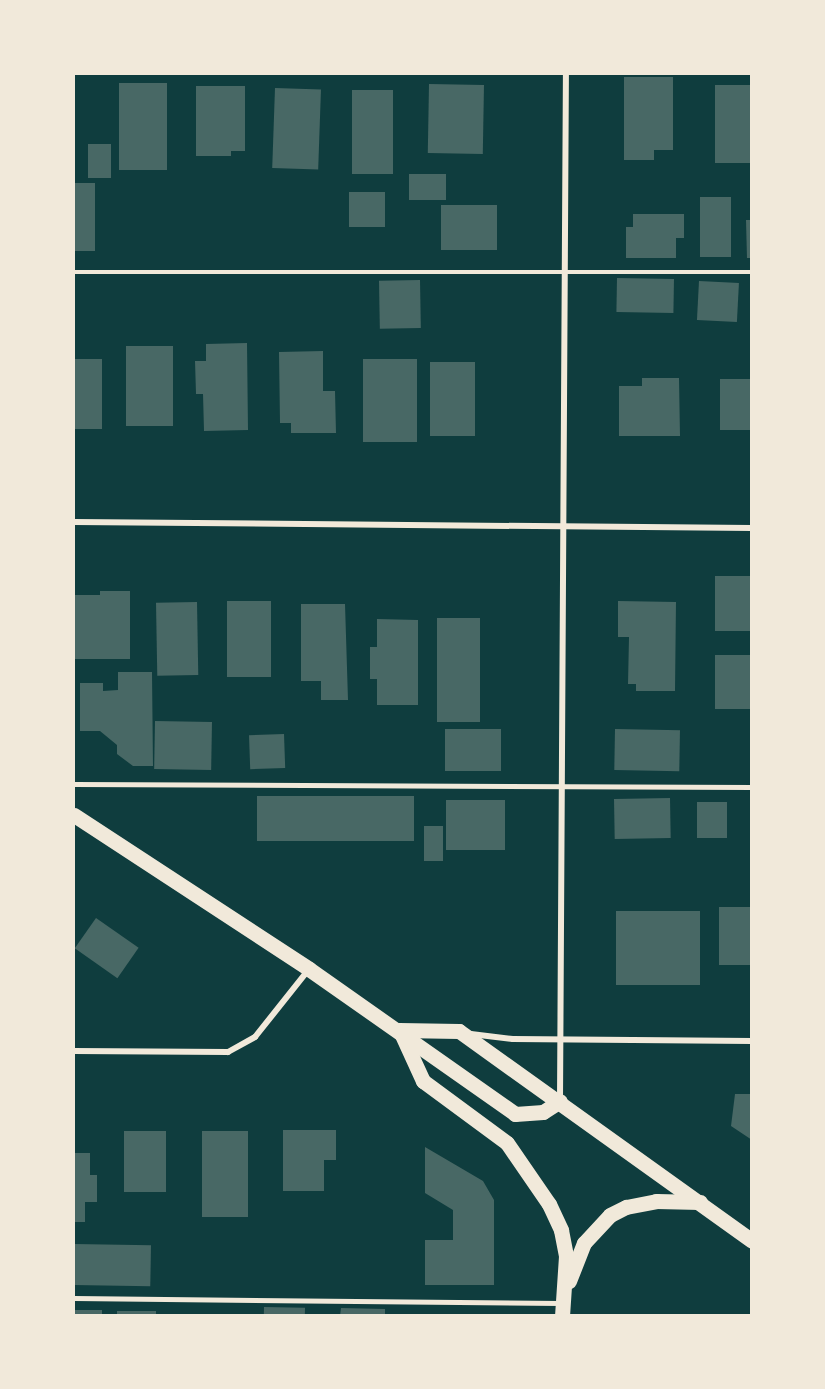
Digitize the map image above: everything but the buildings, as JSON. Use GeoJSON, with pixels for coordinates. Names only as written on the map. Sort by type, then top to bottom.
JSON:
{"type":"FeatureCollection","features":[{"type":"Feature","properties":{"kind":"main road"},"geometry":{"type":"LineString","coordinates":[[74,815],[399,1030],[515,1114],[543,1112],[560,1101]]}},
{"type":"Feature","properties":{"kind":"main road"},"geometry":{"type":"LineString","coordinates":[[399,1030],[459,1031],[658,1171],[752,1241]]}},
{"type":"Feature","properties":{"kind":"main road"},"geometry":{"type":"LineString","coordinates":[[399,1030],[423,1081],[507,1143],[545,1197],[561,1230],[566,1256],[562,1309]]}},
{"type":"Feature","properties":{"kind":"main road"},"geometry":{"type":"LineString","coordinates":[[562,1309],[584,1243],[610,1215],[626,1207],[656,1201],[700,1202]]}},
{"type":"Feature","properties":{"kind":"street"},"geometry":{"type":"LineString","coordinates":[[560,1101],[566,74]]}},
{"type":"Feature","properties":{"kind":"street"},"geometry":{"type":"LineString","coordinates":[[74,522],[752,528]]}},
{"type":"Feature","properties":{"kind":"street"},"geometry":{"type":"LineString","coordinates":[[74,1051],[228,1052],[255,1037],[309,969]]}},
{"type":"Feature","properties":{"kind":"street"},"geometry":{"type":"LineString","coordinates":[[459,1031],[513,1039],[752,1041]]}},
{"type":"Feature","properties":{"kind":"lane"},"geometry":{"type":"LineString","coordinates":[[74,272],[565,269],[752,272]]}},
{"type":"Feature","properties":{"kind":"lane"},"geometry":{"type":"LineString","coordinates":[[74,784],[561,784],[752,787]]}},
{"type":"Feature","properties":{"kind":"lane"},"geometry":{"type":"LineString","coordinates":[[74,1298],[562,1309]]}}]}
